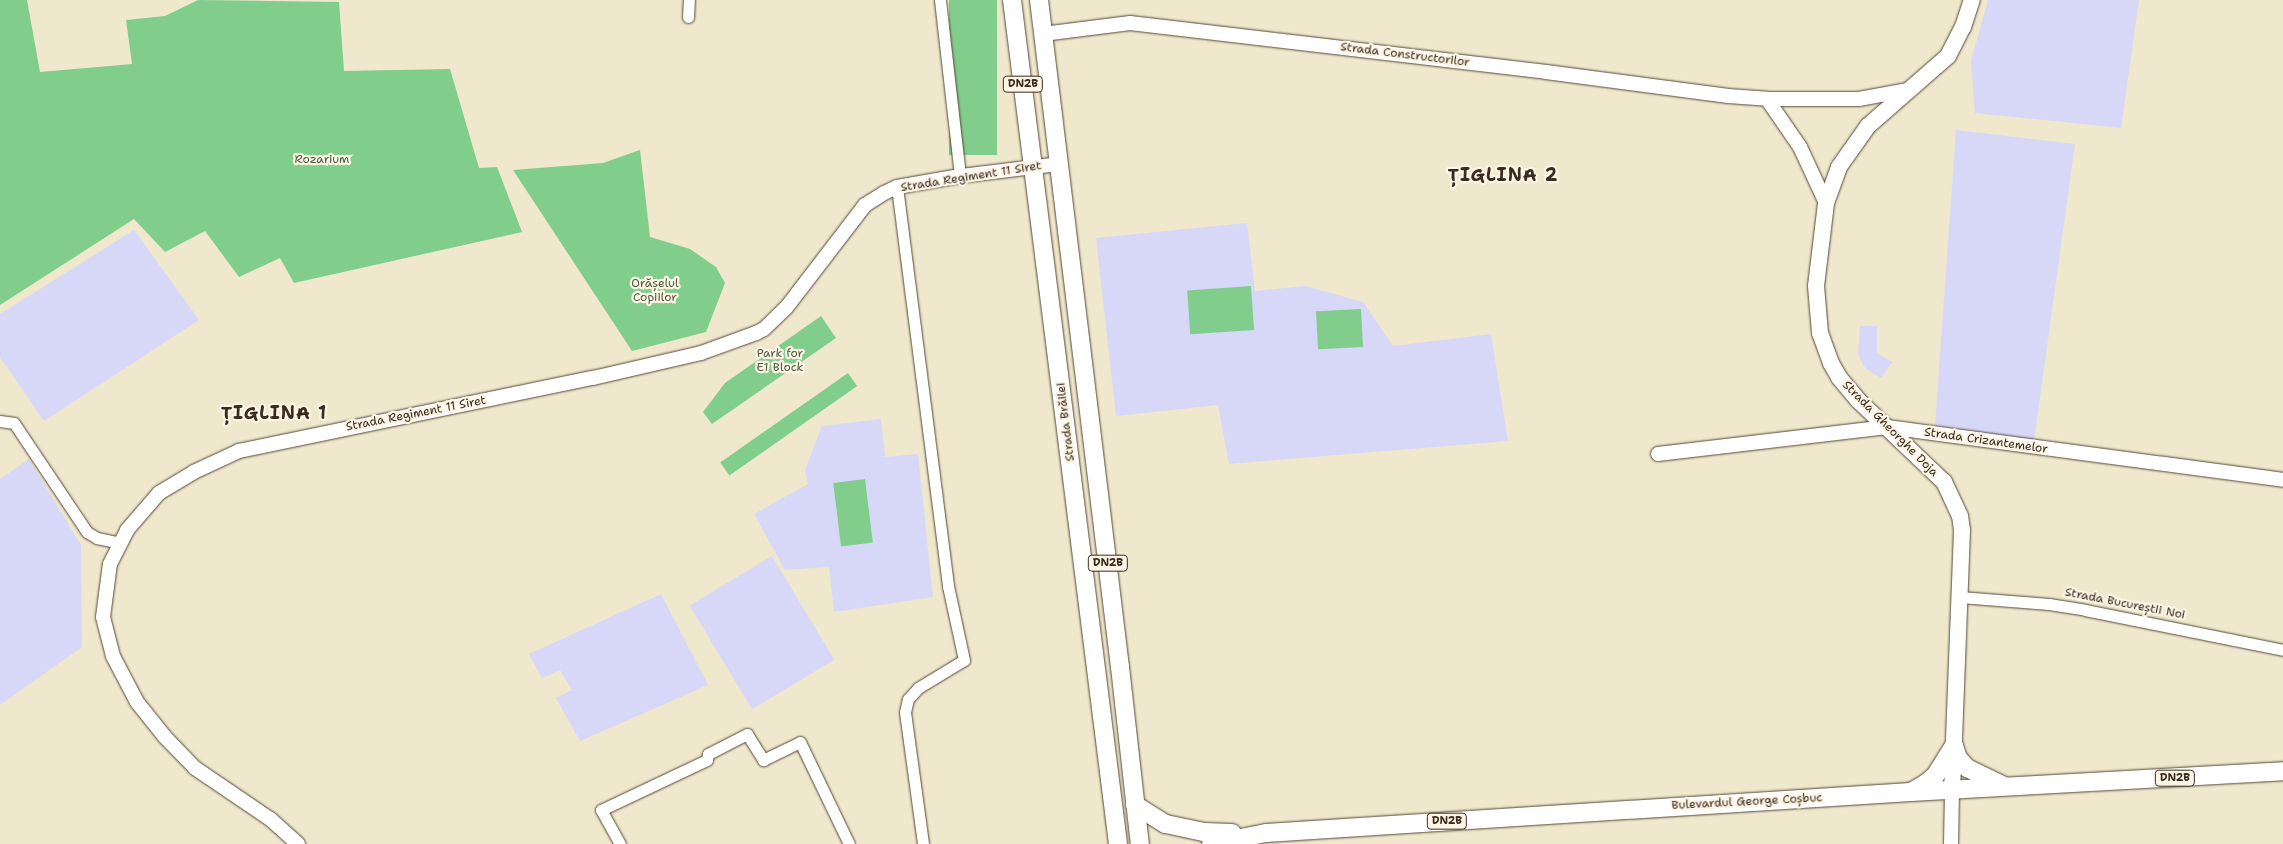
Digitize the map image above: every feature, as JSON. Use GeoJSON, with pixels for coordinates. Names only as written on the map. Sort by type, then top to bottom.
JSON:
{"type":"FeatureCollection","features":[{"type":"Feature","properties":{"kind":"main road","name":"Strada Brăilei"},"geometry":{"type":"LineString","coordinates":[[1012,0],[1035,168],[1118,844]]}},
{"type":"Feature","properties":{"kind":"main road","name":"Strada Brăilei"},"geometry":{"type":"LineString","coordinates":[[1039,0],[1140,844]]}},
{"type":"Feature","properties":{"kind":"main road","name":"Strada Gheorghe Doja"},"geometry":{"type":"LineString","coordinates":[[1952,791],[1962,530],[1956,503],[1944,482],[1858,400],[1839,377],[1831,363],[1820,333],[1816,286],[1826,203],[1839,167],[1857,139],[1908,90],[1948,56],[1963,28],[1972,0]]}},
{"type":"Feature","properties":{"kind":"main road"},"geometry":{"type":"LineString","coordinates":[[1954,746],[1958,758],[1967,768],[1991,782],[2007,788]]}},
{"type":"Feature","properties":{"kind":"main road"},"geometry":{"type":"LineString","coordinates":[[1911,792],[1935,776],[1954,746]]}},
{"type":"Feature","properties":{"kind":"main road","name":"Bulevardul George Coșbuc"},"geometry":{"type":"LineString","coordinates":[[1211,844],[1252,834],[1911,792],[2283,771]]}},
{"type":"Feature","properties":{"kind":"main road","name":"DN2B"},"geometry":{"type":"LineString","coordinates":[[1135,805],[1166,824],[1204,832],[1252,834]]}},
{"type":"Feature","properties":{"kind":"main road"},"geometry":{"type":"LineString","coordinates":[[1105,844],[1115,821]]}},
{"type":"Feature","properties":{"kind":"street"},"geometry":{"type":"LineString","coordinates":[[688,18],[689,0]]}},
{"type":"Feature","properties":{"kind":"street"},"geometry":{"type":"LineString","coordinates":[[940,0],[960,176]]}},
{"type":"Feature","properties":{"kind":"street","name":"Strada Constructorilor"},"geometry":{"type":"LineString","coordinates":[[1043,34],[1123,23],[1158,25],[1728,96],[1767,99],[1859,99],[1908,90]]}},
{"type":"Feature","properties":{"kind":"street"},"geometry":{"type":"LineString","coordinates":[[1767,99],[1800,147],[1826,203]]}},
{"type":"Feature","properties":{"kind":"street","name":"Strada Regiment 11 Siret"},"geometry":{"type":"LineString","coordinates":[[298,844],[270,820],[195,768],[165,737],[137,702],[113,656],[103,617],[110,564],[128,530],[159,493],[194,472],[239,451],[593,378],[701,353],[756,333],[764,329],[786,308],[865,205],[897,188],[960,176],[1059,164]]}},
{"type":"Feature","properties":{"kind":"street"},"geometry":{"type":"LineString","coordinates":[[897,188],[948,586],[964,660],[918,688],[908,699],[905,712],[923,844]]}},
{"type":"Feature","properties":{"kind":"street"},"geometry":{"type":"LineString","coordinates":[[0,420],[14,423],[88,532],[97,538],[120,543]]}},
{"type":"Feature","properties":{"kind":"street","name":"Strada Crizantemelor"},"geometry":{"type":"LineString","coordinates":[[1658,454],[1887,427],[2283,480]]}},
{"type":"Feature","properties":{"kind":"street","name":"Strada Bucureștii Noi"},"geometry":{"type":"LineString","coordinates":[[1960,597],[2076,608],[2283,650]]}},
{"type":"Feature","properties":{"kind":"street"},"geometry":{"type":"LineString","coordinates":[[620,844],[601,810],[707,760],[708,754],[747,734],[763,760],[800,742],[849,844]]}},
{"type":"Feature","properties":{"kind":"street"},"geometry":{"type":"LineString","coordinates":[[1951,844],[1952,791]]}},
{"type":"Feature","properties":{"kind":"shaded area"},"geometry":{"type":"Polygon","coordinates":[[[1988,0],[2139,0],[2121,128],[1975,113],[1971,61],[1988,0]]]}},
{"type":"Feature","properties":{"kind":"shaded area"},"geometry":{"type":"Polygon","coordinates":[[[1956,130],[2075,144],[2034,441],[1935,425],[1956,130]]]}},
{"type":"Feature","properties":{"kind":"shaded area"},"geometry":{"type":"Polygon","coordinates":[[[1247,223],[1255,291],[1306,286],[1363,302],[1393,346],[1491,334],[1508,441],[1229,464],[1218,405],[1116,416],[1096,238],[1247,223]]]}},
{"type":"Feature","properties":{"kind":"shaded area"},"geometry":{"type":"Polygon","coordinates":[[[134,230],[199,320],[44,421],[0,357],[0,314],[134,230]]]}},
{"type":"Feature","properties":{"kind":"shaded area"},"geometry":{"type":"Polygon","coordinates":[[[1860,326],[1877,326],[1877,353],[1892,362],[1881,378],[1866,369],[1861,361],[1858,353],[1860,326]]]}},
{"type":"Feature","properties":{"kind":"shaded area"},"geometry":{"type":"Polygon","coordinates":[[[881,419],[885,457],[918,454],[933,597],[834,612],[829,567],[785,570],[754,514],[808,484],[805,470],[822,426],[881,419]]]}},
{"type":"Feature","properties":{"kind":"shaded area"},"geometry":{"type":"Polygon","coordinates":[[[29,459],[81,545],[82,647],[0,705],[0,479],[29,459]]]}},
{"type":"Feature","properties":{"kind":"shaded area"},"geometry":{"type":"Polygon","coordinates":[[[772,556],[834,660],[752,709],[690,605],[772,556]]]}},
{"type":"Feature","properties":{"kind":"shaded area"},"geometry":{"type":"Polygon","coordinates":[[[661,594],[708,685],[580,741],[556,698],[572,690],[560,670],[542,678],[529,654],[661,594]]]}},
{"type":"Feature","properties":{"kind":"green space","name":"Rozarium"},"geometry":{"type":"Polygon","coordinates":[[[0,0],[27,0],[40,72],[132,64],[126,20],[165,16],[198,0],[339,2],[344,71],[450,69],[479,168],[497,167],[522,232],[294,283],[280,258],[239,277],[205,231],[165,252],[134,219],[0,305],[0,0]]]}},
{"type":"Feature","properties":{"kind":"green space"},"geometry":{"type":"Polygon","coordinates":[[[949,0],[997,0],[997,155],[949,155],[949,0]]]}},
{"type":"Feature","properties":{"kind":"green space","name":"Orășelul Copiilor"},"geometry":{"type":"Polygon","coordinates":[[[640,150],[650,237],[690,249],[716,267],[725,283],[706,332],[632,351],[513,170],[603,163],[640,150]]]}},
{"type":"Feature","properties":{"kind":"green space"},"geometry":{"type":"Polygon","coordinates":[[[1251,286],[1254,330],[1190,334],[1187,290],[1251,286]]]}},
{"type":"Feature","properties":{"kind":"green space"},"geometry":{"type":"Polygon","coordinates":[[[1361,309],[1363,347],[1318,349],[1316,311],[1361,309]]]}},
{"type":"Feature","properties":{"kind":"green space","name":"Park for E1 Block"},"geometry":{"type":"Polygon","coordinates":[[[821,316],[836,338],[712,424],[703,412],[725,383],[821,316]]]}},
{"type":"Feature","properties":{"kind":"green space","name":"Park for E1 Block"},"geometry":{"type":"Polygon","coordinates":[[[848,373],[857,386],[729,476],[720,462],[848,373]]]}},
{"type":"Feature","properties":{"kind":"green space"},"geometry":{"type":"Polygon","coordinates":[[[865,479],[873,543],[841,546],[833,483],[865,479]]]}},
{"type":"Feature","properties":{"kind":"district","name":"ȚIGLINA 2"},"geometry":{"type":"Point","coordinates":[1503,175]}},
{"type":"Feature","properties":{"kind":"district","name":"ȚIGLINA 1"},"geometry":{"type":"Point","coordinates":[274,413]}}]}
